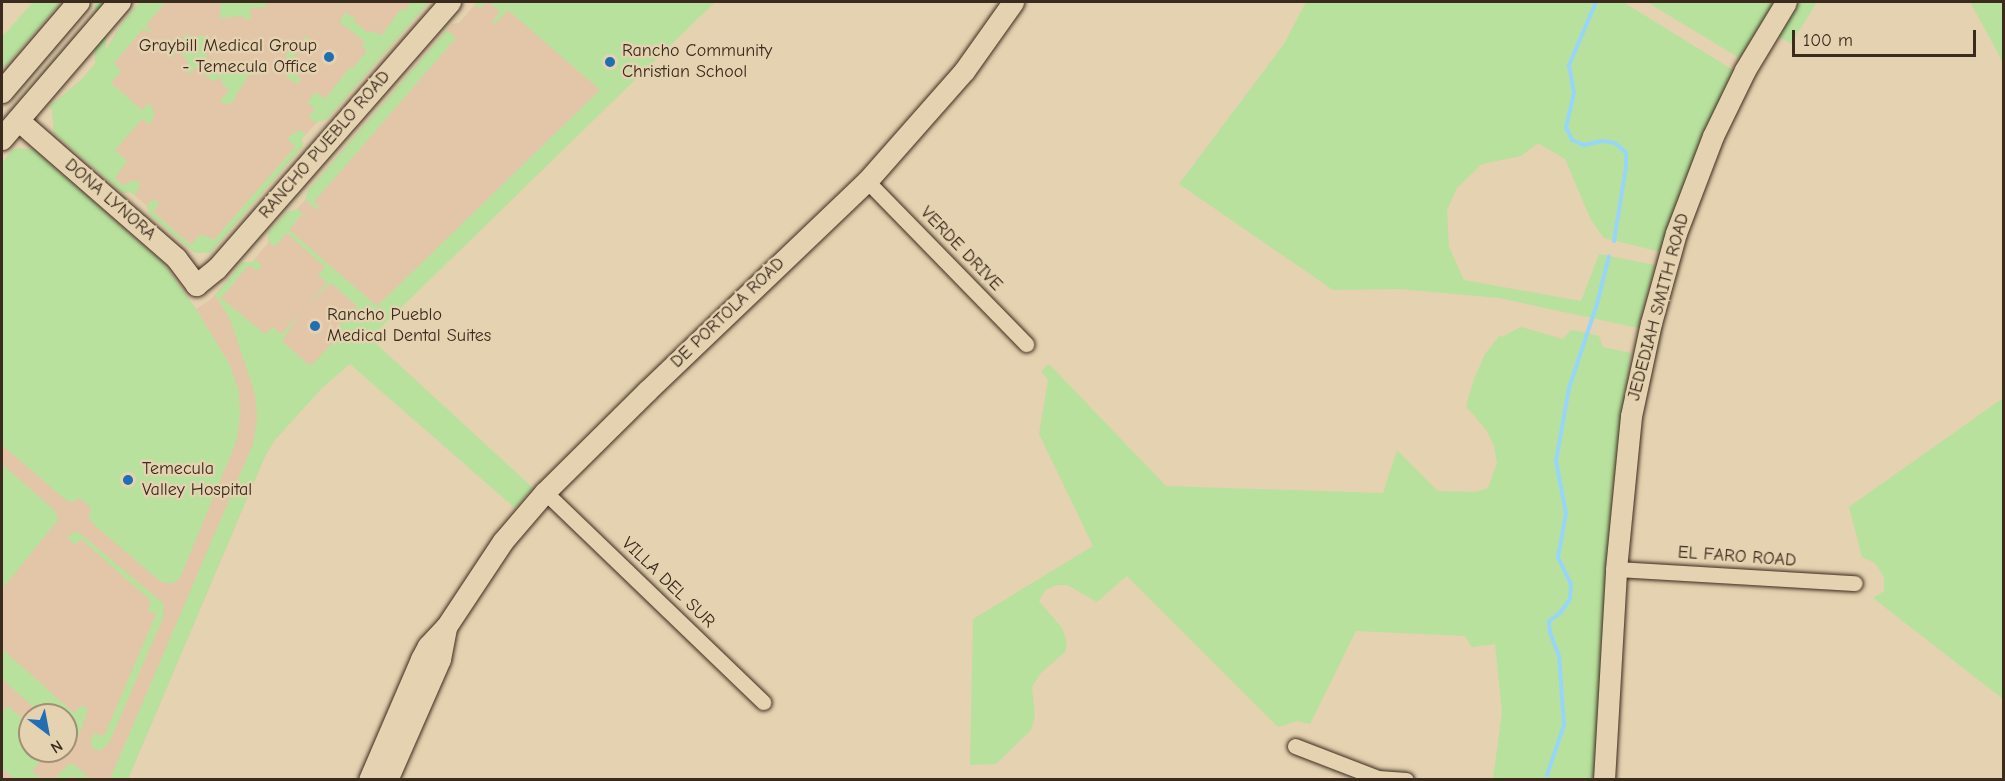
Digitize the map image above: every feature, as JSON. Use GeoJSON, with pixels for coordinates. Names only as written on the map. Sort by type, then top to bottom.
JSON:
{"type":"FeatureCollection","features":[{"type":"Feature","properties":{"kind":"main road"},"geometry":{"type":"LineString","coordinates":[[2,92],[79,2]]}},
{"type":"Feature","properties":{"kind":"main road"},"geometry":{"type":"LineString","coordinates":[[2,139],[120,2]]}},
{"type":"Feature","properties":{"kind":"street","name":"RANCHO PUEBLO ROAD"},"geometry":{"type":"LineString","coordinates":[[196,285],[218,268],[450,2]]}},
{"type":"Feature","properties":{"kind":"street","name":"DE PORTOLA ROAD"},"geometry":{"type":"LineString","coordinates":[[369,780],[428,646],[446,627],[503,541],[545,492],[743,298],[867,181],[964,71],[1013,2]]}},
{"type":"Feature","properties":{"kind":"street","name":"JEDEDIAH SMITH ROAD"},"geometry":{"type":"LineString","coordinates":[[1604,780],[1616,569],[1631,416],[1651,323],[1676,233],[1713,136],[1745,70],[1786,2]]}},
{"type":"Feature","properties":{"kind":"street","name":"DONA LYNORA"},"geometry":{"type":"LineString","coordinates":[[18,120],[176,258],[196,285]]}},
{"type":"Feature","properties":{"kind":"street","name":"VERDE DRIVE"},"geometry":{"type":"LineString","coordinates":[[867,181],[1026,344]]}},
{"type":"Feature","properties":{"kind":"street","name":"VILLA DEL SUR"},"geometry":{"type":"LineString","coordinates":[[545,492],[763,702]]}},
{"type":"Feature","properties":{"kind":"street","name":"EL FARO ROAD"},"geometry":{"type":"LineString","coordinates":[[1616,569],[1855,584]]}},
{"type":"Feature","properties":{"kind":"street","name":"DE PORTOLA ROAD"},"geometry":{"type":"LineString","coordinates":[[387,780],[440,659],[446,627]]}},
{"type":"Feature","properties":{"kind":"street"},"geometry":{"type":"LineString","coordinates":[[1294,746],[1378,778],[1406,780]]}},
{"type":"Feature","properties":{"kind":"shaded area"},"geometry":{"type":"Polygon","coordinates":[[[140,2],[429,2],[327,119],[319,120],[302,139],[303,146],[210,253],[195,253],[150,215],[148,207],[140,200],[130,192],[123,193],[54,133],[52,109],[49,107],[81,80],[102,56],[123,22],[140,2]]]}},
{"type":"Feature","properties":{"kind":"shaded area","name":"Temecula Valley Hospital"},"geometry":{"type":"Polygon","coordinates":[[[477,2],[705,2],[380,316],[275,440],[266,454],[128,779],[2,780],[2,195],[37,153],[163,263],[196,309],[211,299],[243,262],[252,262],[268,243],[268,233],[287,212],[294,212],[308,197],[308,190],[452,24],[459,23],[477,2]]]}},
{"type":"Feature","properties":{"kind":"green space"},"geometry":{"type":"Polygon","coordinates":[[[33,2],[61,2],[2,70],[2,37],[33,2]]]}},
{"type":"Feature","properties":{"kind":"green space"},"geometry":{"type":"Polygon","coordinates":[[[95,2],[106,2],[106,144],[95,144],[95,2]]]}},
{"type":"Feature","properties":{"kind":"green space"},"geometry":{"type":"Polygon","coordinates":[[[140,2],[166,2],[146,25],[153,33],[143,29],[114,63],[121,71],[111,83],[142,110],[149,103],[155,113],[150,125],[142,119],[115,150],[127,161],[115,178],[124,186],[132,180],[138,182],[140,185],[135,196],[130,192],[123,193],[54,133],[52,109],[49,107],[81,80],[102,56],[123,22],[140,2]]]}},
{"type":"Feature","properties":{"kind":"green space"},"geometry":{"type":"Polygon","coordinates":[[[221,2],[278,2],[266,4],[266,7],[250,8],[251,19],[244,19],[243,16],[220,18],[221,2]]]}},
{"type":"Feature","properties":{"kind":"green space"},"geometry":{"type":"Polygon","coordinates":[[[411,2],[429,2],[327,119],[316,123],[308,117],[315,109],[307,102],[316,92],[325,99],[350,67],[352,69],[367,51],[362,47],[364,44],[361,38],[341,24],[340,20],[345,13],[356,18],[354,21],[367,32],[375,32],[381,36],[401,9],[404,11],[411,2]]]}},
{"type":"Feature","properties":{"kind":"green space"},"geometry":{"type":"Polygon","coordinates":[[[477,2],[489,2],[480,8],[474,5],[477,2]]]}},
{"type":"Feature","properties":{"kind":"green space"},"geometry":{"type":"Polygon","coordinates":[[[489,2],[715,2],[370,338],[533,488],[515,508],[350,364],[322,388],[275,440],[266,454],[128,779],[110,779],[253,444],[257,419],[255,394],[230,319],[215,295],[243,262],[252,262],[255,259],[261,265],[258,271],[249,265],[221,298],[265,334],[273,327],[282,334],[298,315],[282,341],[309,365],[314,363],[335,340],[331,336],[357,306],[331,283],[308,304],[327,283],[318,275],[325,267],[287,233],[275,246],[269,243],[268,233],[287,212],[297,209],[308,219],[301,215],[289,230],[377,306],[600,90],[508,10],[495,24],[493,21],[500,12],[489,2]]]}},
{"type":"Feature","properties":{"kind":"green space"},"geometry":{"type":"Polygon","coordinates":[[[1306,2],[1623,2],[1733,70],[1733,75],[1661,252],[1604,238],[1591,220],[1565,159],[1538,143],[1521,156],[1482,164],[1457,188],[1447,210],[1449,247],[1464,280],[1581,301],[1599,254],[1655,265],[1638,328],[1499,298],[1400,289],[1333,290],[1179,184],[1284,44],[1306,2]]]}},
{"type":"Feature","properties":{"kind":"green space"},"geometry":{"type":"Polygon","coordinates":[[[1647,2],[1777,2],[1741,59],[1647,2]]]}},
{"type":"Feature","properties":{"kind":"green space"},"geometry":{"type":"Polygon","coordinates":[[[1798,2],[1817,2],[1791,44],[1777,35],[1798,2]]]}},
{"type":"Feature","properties":{"kind":"green space"},"geometry":{"type":"Polygon","coordinates":[[[1970,2],[2003,2],[2003,65],[1998,53],[1970,2]]]}},
{"type":"Feature","properties":{"kind":"green space"},"geometry":{"type":"Polygon","coordinates":[[[447,30],[456,38],[314,202],[319,207],[317,210],[305,200],[308,190],[447,30]]]}},
{"type":"Feature","properties":{"kind":"green space"},"geometry":{"type":"Polygon","coordinates":[[[187,34],[209,36],[209,44],[206,45],[207,61],[219,60],[224,72],[255,67],[255,71],[269,70],[269,73],[246,76],[246,80],[234,98],[236,100],[229,104],[223,103],[220,101],[229,90],[222,83],[222,78],[212,81],[196,67],[189,74],[183,69],[189,61],[178,51],[170,58],[165,52],[164,44],[168,38],[177,46],[187,34]]]}},
{"type":"Feature","properties":{"kind":"green space"},"geometry":{"type":"Polygon","coordinates":[[[307,36],[309,38],[294,55],[299,60],[296,63],[299,66],[294,72],[301,79],[298,84],[287,78],[286,54],[307,36]]]}},
{"type":"Feature","properties":{"kind":"green space"},"geometry":{"type":"Polygon","coordinates":[[[299,130],[306,134],[302,139],[303,146],[210,253],[195,253],[150,215],[146,205],[154,199],[159,204],[153,212],[191,245],[201,234],[214,240],[295,147],[287,138],[299,130]]]}},
{"type":"Feature","properties":{"kind":"green space"},"geometry":{"type":"Polygon","coordinates":[[[18,148],[34,150],[163,263],[196,309],[230,365],[239,391],[240,415],[237,440],[180,578],[172,584],[161,582],[91,522],[89,517],[91,508],[80,498],[72,502],[67,501],[2,445],[2,163],[12,150],[18,148]]]}},
{"type":"Feature","properties":{"kind":"green space"},"geometry":{"type":"Polygon","coordinates":[[[1521,327],[1563,339],[1571,330],[1588,333],[1599,336],[1603,347],[1631,353],[1612,490],[1595,772],[1592,778],[1493,779],[1502,712],[1495,644],[1472,647],[1465,636],[1356,631],[1310,724],[1297,721],[1278,727],[1127,576],[1097,602],[1067,585],[1057,585],[1045,590],[1039,601],[1062,628],[1067,642],[1065,652],[1040,674],[1032,687],[1035,716],[1031,730],[996,764],[970,765],[973,619],[1093,546],[1039,434],[1048,380],[1041,371],[1049,364],[1166,486],[1383,493],[1397,450],[1438,491],[1476,492],[1488,488],[1497,463],[1494,446],[1487,431],[1466,406],[1485,354],[1500,335],[1502,337],[1521,327]]]}},
{"type":"Feature","properties":{"kind":"green space"},"geometry":{"type":"Polygon","coordinates":[[[2003,398],[2003,699],[1873,598],[1884,591],[1884,577],[1875,563],[1862,557],[1849,507],[2003,398]]]}},
{"type":"Feature","properties":{"kind":"green space"},"geometry":{"type":"Polygon","coordinates":[[[2,464],[55,511],[58,520],[2,589],[2,464]]]}},
{"type":"Feature","properties":{"kind":"green space"},"geometry":{"type":"Polygon","coordinates":[[[77,531],[164,604],[163,618],[109,743],[100,751],[92,748],[91,740],[94,733],[104,736],[156,614],[148,611],[151,601],[81,539],[75,545],[67,537],[77,531]]]}},
{"type":"Feature","properties":{"kind":"green space"},"geometry":{"type":"Polygon","coordinates":[[[2,649],[63,703],[29,703],[2,679],[2,649]]]}},
{"type":"Feature","properties":{"kind":"green space"},"geometry":{"type":"Polygon","coordinates":[[[82,705],[88,710],[78,737],[78,709],[82,705]]]}},
{"type":"Feature","properties":{"kind":"green space"},"geometry":{"type":"Polygon","coordinates":[[[8,706],[18,715],[18,763],[39,763],[32,771],[41,779],[15,779],[2,768],[2,713],[8,706]]]}},
{"type":"Feature","properties":{"kind":"green space"},"geometry":{"type":"Polygon","coordinates":[[[74,764],[90,779],[76,779],[71,776],[68,779],[55,779],[67,765],[74,764]]]}},
{"type":"Feature","properties":{"kind":"waterway"},"geometry":{"type":"LineString","coordinates":[[1596,2],[1569,65],[1574,93],[1566,127],[1572,140],[1584,145],[1603,141],[1615,143],[1626,153],[1626,167],[1614,241]]}},
{"type":"Feature","properties":{"kind":"waterway"},"geometry":{"type":"LineString","coordinates":[[1547,775],[1564,725],[1559,656],[1550,633],[1549,621],[1560,613],[1570,599],[1571,584],[1558,557],[1566,513],[1556,461],[1569,388],[1597,304],[1609,256]]}},
{"type":"Feature","properties":{"kind":"place","name":"Graybill Medical Group - Temecula Office"},"geometry":{"type":"Point","coordinates":[329,57]}},
{"type":"Feature","properties":{"kind":"place","name":"Rancho Community Christian School"},"geometry":{"type":"Point","coordinates":[610,62]}},
{"type":"Feature","properties":{"kind":"place","name":"Rancho Pueblo Medical Dental Suites"},"geometry":{"type":"Point","coordinates":[315,326]}},
{"type":"Feature","properties":{"kind":"place","name":"Temecula Valley Hospital"},"geometry":{"type":"Point","coordinates":[128,480]}}]}
